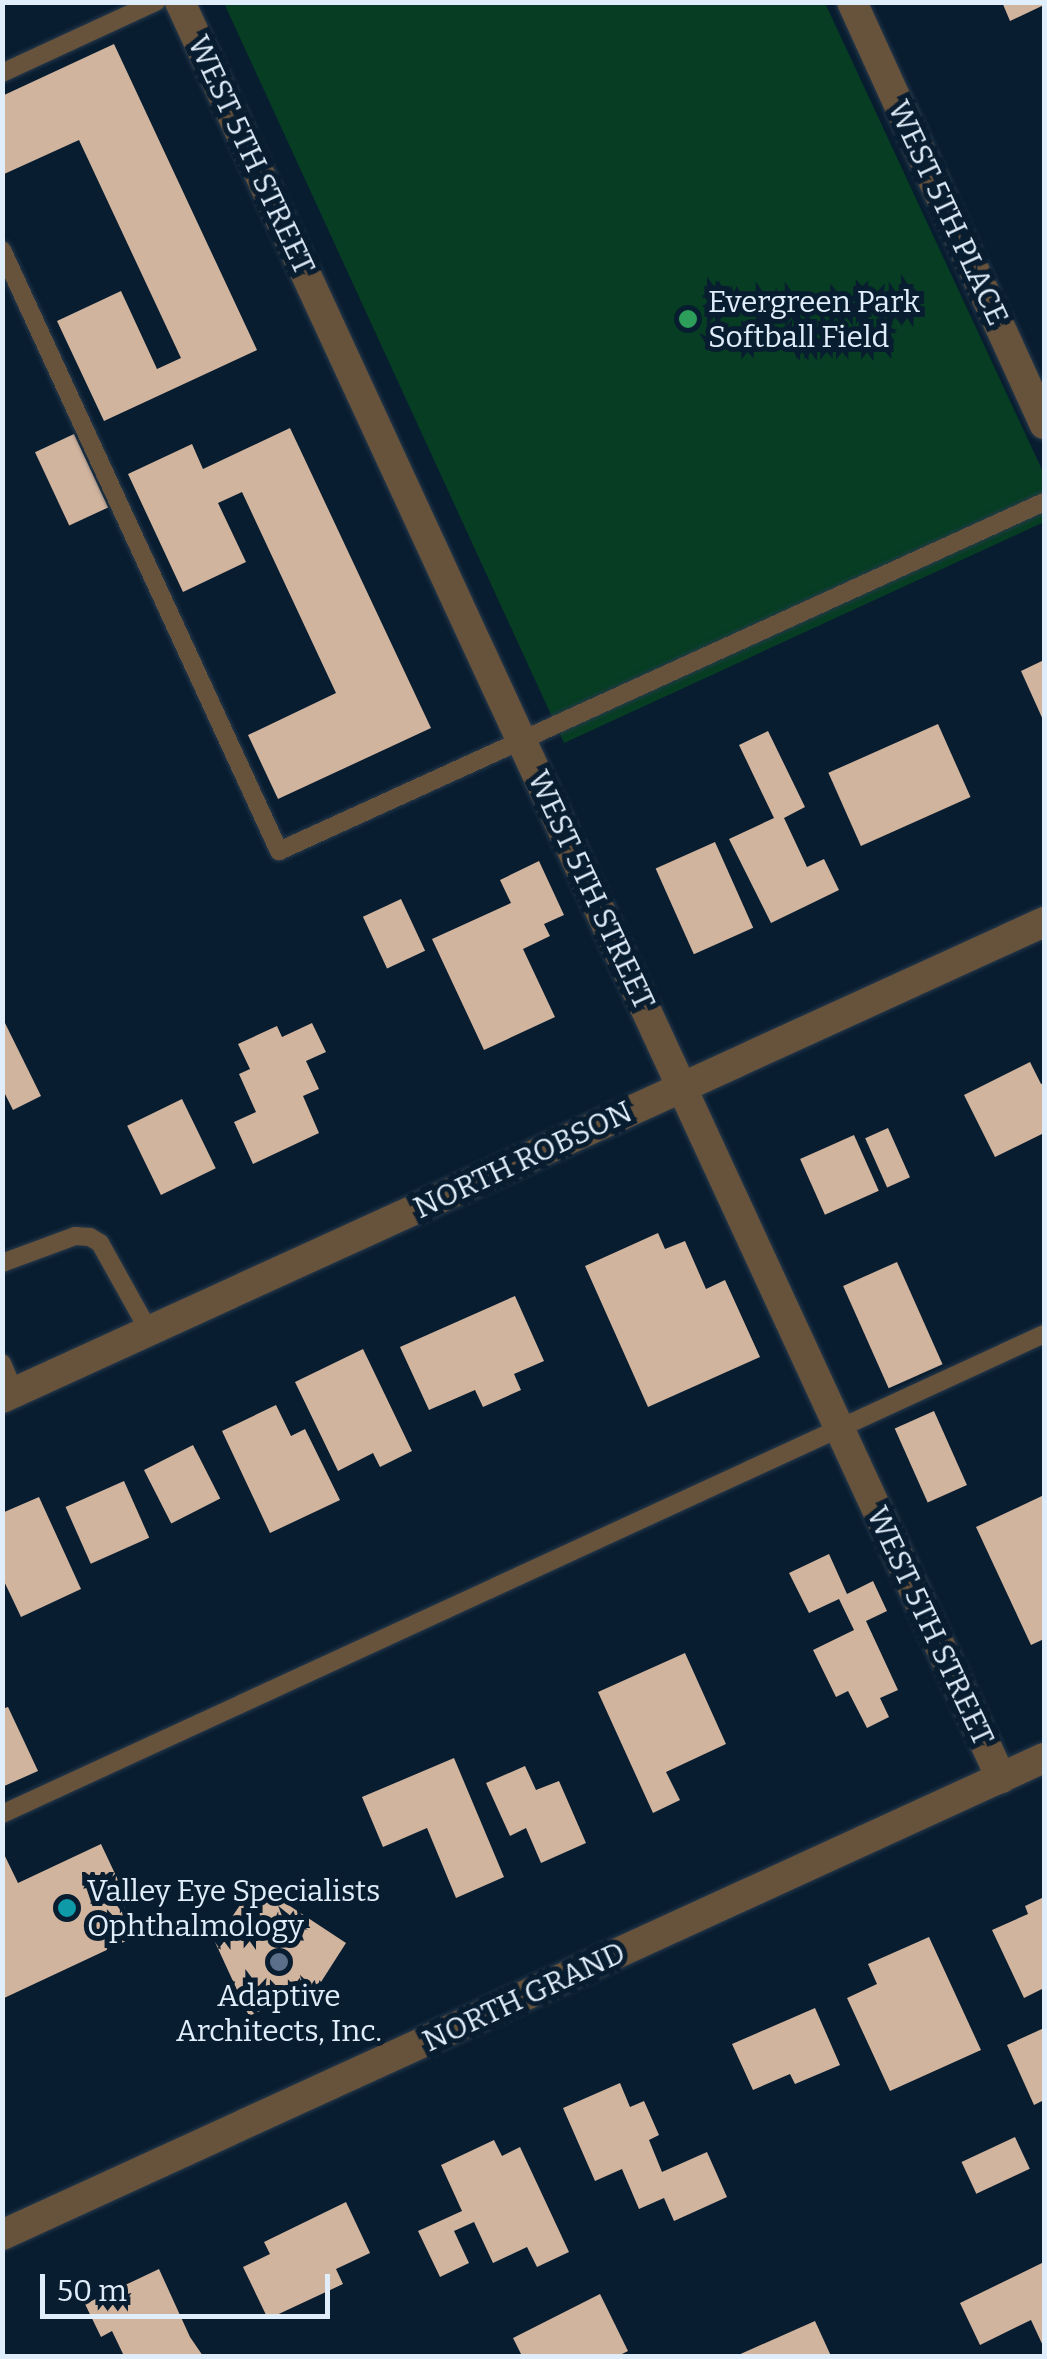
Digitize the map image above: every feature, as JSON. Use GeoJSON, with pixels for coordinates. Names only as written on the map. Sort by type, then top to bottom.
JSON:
{"type":"FeatureCollection","features":[{"type":"Feature","properties":{"kind":"street","name":"WEST 5TH STREET"},"geometry":{"type":"LineString","coordinates":[[180,2],[1001,1778]]}},
{"type":"Feature","properties":{"kind":"street","name":"WEST 5TH PLACE"},"geometry":{"type":"LineString","coordinates":[[852,2],[1044,424]]}},
{"type":"Feature","properties":{"kind":"street","name":"NORTH ROBSON"},"geometry":{"type":"LineString","coordinates":[[9,1396],[1044,922]]}},
{"type":"Feature","properties":{"kind":"street","name":"NORTH GRAND"},"geometry":{"type":"LineString","coordinates":[[2,2235],[1044,1758]]}},
{"type":"Feature","properties":{"kind":"lane"},"geometry":{"type":"LineString","coordinates":[[2,73],[156,2]]}},
{"type":"Feature","properties":{"kind":"lane"},"geometry":{"type":"LineString","coordinates":[[2,250],[280,850],[1044,502]]}},
{"type":"Feature","properties":{"kind":"lane"},"geometry":{"type":"LineString","coordinates":[[2,1263],[75,1236],[90,1236],[100,1243],[149,1331]]}},
{"type":"Feature","properties":{"kind":"lane"},"geometry":{"type":"LineString","coordinates":[[2,1814],[1044,1334]]}},
{"type":"Feature","properties":{"kind":"lane"},"geometry":{"type":"LineString","coordinates":[[2,1362],[9,1396]]}},
{"type":"Feature","properties":{"kind":"green space"},"geometry":{"type":"Polygon","coordinates":[[[224,3],[825,3],[1044,474],[1044,522],[564,743],[224,3]]]}},
{"type":"Feature","properties":{"kind":"building"},"geometry":{"type":"Polygon","coordinates":[[[1002,2],[1044,2],[1044,5],[1010,21],[1002,2]]]}},
{"type":"Feature","properties":{"kind":"building"},"geometry":{"type":"Polygon","coordinates":[[[114,44],[257,350],[104,421],[57,321],[121,291],[157,369],[181,358],[79,140],[2,175],[2,96],[114,44]]]}},
{"type":"Feature","properties":{"kind":"building"},"geometry":{"type":"Polygon","coordinates":[[[290,428],[431,728],[278,799],[248,735],[336,693],[242,492],[218,503],[246,562],[183,592],[128,474],[192,444],[203,469],[290,428]]]}},
{"type":"Feature","properties":{"kind":"building"},"geometry":{"type":"Polygon","coordinates":[[[74,434],[108,507],[69,526],[35,452],[74,434]]]}},
{"type":"Feature","properties":{"kind":"building"},"geometry":{"type":"Polygon","coordinates":[[[1044,660],[1044,722],[1021,671],[1044,660]]]}},
{"type":"Feature","properties":{"kind":"building"},"geometry":{"type":"Polygon","coordinates":[[[938,724],[971,797],[861,846],[828,773],[938,724]]]}},
{"type":"Feature","properties":{"kind":"building"},"geometry":{"type":"Polygon","coordinates":[[[768,731],[805,807],[784,818],[807,867],[824,859],[839,890],[771,923],[729,839],[774,818],[739,745],[768,731]]]}},
{"type":"Feature","properties":{"kind":"building"},"geometry":{"type":"Polygon","coordinates":[[[715,842],[753,928],[694,954],[656,868],[715,842]]]}},
{"type":"Feature","properties":{"kind":"building"},"geometry":{"type":"Polygon","coordinates":[[[539,861],[564,915],[544,924],[550,936],[523,949],[555,1017],[484,1050],[432,939],[511,903],[500,880],[539,861]]]}},
{"type":"Feature","properties":{"kind":"building"},"geometry":{"type":"Polygon","coordinates":[[[401,899],[425,951],[387,968],[363,917],[401,899]]]}},
{"type":"Feature","properties":{"kind":"building"},"geometry":{"type":"Polygon","coordinates":[[[2,1017],[41,1096],[13,1110],[2,1088],[2,1017]]]}},
{"type":"Feature","properties":{"kind":"building"},"geometry":{"type":"Polygon","coordinates":[[[312,1023],[326,1052],[306,1061],[319,1089],[303,1096],[319,1133],[253,1164],[234,1122],[256,1112],[239,1074],[250,1069],[238,1044],[277,1026],[282,1037],[312,1023]]]}},
{"type":"Feature","properties":{"kind":"building"},"geometry":{"type":"Polygon","coordinates":[[[1030,1062],[1041,1084],[1044,1083],[1044,1133],[995,1157],[964,1095],[1030,1062]]]}},
{"type":"Feature","properties":{"kind":"building"},"geometry":{"type":"Polygon","coordinates":[[[182,1099],[216,1168],[161,1195],[127,1126],[182,1099]]]}},
{"type":"Feature","properties":{"kind":"building"},"geometry":{"type":"Polygon","coordinates":[[[888,1128],[910,1177],[887,1187],[865,1138],[888,1128]]]}},
{"type":"Feature","properties":{"kind":"building"},"geometry":{"type":"Polygon","coordinates":[[[854,1135],[879,1191],[825,1215],[800,1159],[854,1135]]]}},
{"type":"Feature","properties":{"kind":"building"},"geometry":{"type":"Polygon","coordinates":[[[658,1233],[665,1249],[685,1241],[706,1289],[725,1280],[760,1357],[648,1407],[585,1266],[658,1233]]]}},
{"type":"Feature","properties":{"kind":"building"},"geometry":{"type":"Polygon","coordinates":[[[897,1262],[943,1364],[889,1388],[843,1286],[897,1262]]]}},
{"type":"Feature","properties":{"kind":"building"},"geometry":{"type":"Polygon","coordinates":[[[515,1296],[544,1361],[514,1374],[521,1390],[483,1407],[475,1390],[429,1410],[400,1347],[515,1296]]]}},
{"type":"Feature","properties":{"kind":"building"},"geometry":{"type":"Polygon","coordinates":[[[363,1349],[412,1451],[380,1467],[373,1453],[338,1471],[295,1382],[363,1349]]]}},
{"type":"Feature","properties":{"kind":"building"},"geometry":{"type":"Polygon","coordinates":[[[276,1405],[291,1436],[305,1429],[340,1500],[270,1533],[222,1431],[276,1405]]]}},
{"type":"Feature","properties":{"kind":"building"},"geometry":{"type":"Polygon","coordinates":[[[934,1411],[967,1485],[928,1502],[895,1428],[934,1411]]]}},
{"type":"Feature","properties":{"kind":"building"},"geometry":{"type":"Polygon","coordinates":[[[193,1445],[220,1498],[171,1523],[144,1470],[193,1445]]]}},
{"type":"Feature","properties":{"kind":"building"},"geometry":{"type":"Polygon","coordinates":[[[124,1481],[149,1538],[91,1564],[66,1507],[124,1481]]]}},
{"type":"Feature","properties":{"kind":"building"},"geometry":{"type":"Polygon","coordinates":[[[1044,1495],[1044,1639],[1031,1645],[976,1527],[1044,1495]]]}},
{"type":"Feature","properties":{"kind":"building"},"geometry":{"type":"Polygon","coordinates":[[[39,1497],[81,1589],[21,1617],[2,1577],[2,1513],[39,1497]]]}},
{"type":"Feature","properties":{"kind":"building"},"geometry":{"type":"Polygon","coordinates":[[[829,1554],[847,1594],[873,1581],[887,1611],[866,1621],[898,1690],[880,1698],[889,1717],[867,1728],[848,1691],[836,1697],[813,1650],[854,1630],[839,1599],[809,1613],[789,1573],[829,1554]]]}},
{"type":"Feature","properties":{"kind":"building"},"geometry":{"type":"Polygon","coordinates":[[[685,1653],[726,1744],[666,1772],[680,1800],[653,1813],[598,1692],[685,1653]]]}},
{"type":"Feature","properties":{"kind":"building"},"geometry":{"type":"Polygon","coordinates":[[[8,1707],[38,1771],[2,1787],[2,1709],[8,1707]]]}},
{"type":"Feature","properties":{"kind":"building"},"geometry":{"type":"Polygon","coordinates":[[[454,1758],[504,1877],[456,1898],[427,1828],[383,1847],[362,1797],[454,1758]]]}},
{"type":"Feature","properties":{"kind":"building"},"geometry":{"type":"Polygon","coordinates":[[[525,1766],[536,1790],[559,1781],[586,1843],[541,1863],[526,1828],[510,1836],[486,1783],[525,1766]]]}},
{"type":"Feature","properties":{"kind":"building","name":"Valley Eye Specialists Ophthalmology"},"geometry":{"type":"Polygon","coordinates":[[[101,1844],[143,1933],[2,1999],[2,1850],[18,1883],[101,1844]]]}},
{"type":"Feature","properties":{"kind":"building","name":"Adaptive Architects, Inc."},"geometry":{"type":"Polygon","coordinates":[[[255,1883],[346,1943],[321,1982],[249,2016],[215,1942],[255,1883]]]}},
{"type":"Feature","properties":{"kind":"building"},"geometry":{"type":"Polygon","coordinates":[[[1044,1897],[1044,1988],[1024,1998],[992,1930],[1028,1914],[1025,1906],[1044,1897]]]}},
{"type":"Feature","properties":{"kind":"building"},"geometry":{"type":"Polygon","coordinates":[[[929,1937],[981,2050],[890,2091],[847,1998],[877,1984],[868,1964],[929,1937]]]}},
{"type":"Feature","properties":{"kind":"building"},"geometry":{"type":"Polygon","coordinates":[[[815,2008],[840,2065],[795,2084],[790,2074],[753,2090],[732,2044],[815,2008]]]}},
{"type":"Feature","properties":{"kind":"building"},"geometry":{"type":"Polygon","coordinates":[[[1044,2028],[1044,2100],[1034,2105],[1007,2045],[1044,2028]]]}},
{"type":"Feature","properties":{"kind":"building"},"geometry":{"type":"Polygon","coordinates":[[[620,2083],[630,2107],[644,2101],[659,2135],[649,2140],[662,2172],[707,2152],[727,2197],[674,2221],[664,2198],[639,2209],[622,2169],[595,2181],[563,2108],[620,2083]]]}},
{"type":"Feature","properties":{"kind":"building"},"geometry":{"type":"Polygon","coordinates":[[[1015,2137],[1030,2169],[976,2194],[962,2162],[1015,2137]]]}},
{"type":"Feature","properties":{"kind":"building"},"geometry":{"type":"Polygon","coordinates":[[[494,2140],[502,2156],[520,2147],[569,2252],[537,2267],[527,2247],[493,2263],[474,2222],[454,2231],[469,2263],[440,2277],[418,2231],[462,2211],[441,2165],[494,2140]]]}},
{"type":"Feature","properties":{"kind":"building"},"geometry":{"type":"Polygon","coordinates":[[[346,2202],[370,2253],[336,2269],[343,2284],[268,2319],[243,2267],[270,2254],[264,2242],[346,2202]]]}},
{"type":"Feature","properties":{"kind":"building"},"geometry":{"type":"Polygon","coordinates":[[[1044,2262],[1044,2348],[1031,2320],[980,2345],[960,2303],[1044,2262]]]}},
{"type":"Feature","properties":{"kind":"building"},"geometry":{"type":"Polygon","coordinates":[[[159,2269],[190,2337],[203,2356],[124,2356],[112,2331],[101,2337],[85,2304],[159,2269]]]}},
{"type":"Feature","properties":{"kind":"building"},"geometry":{"type":"Polygon","coordinates":[[[600,2294],[628,2351],[618,2356],[522,2356],[513,2338],[600,2294]]]}},
{"type":"Feature","properties":{"kind":"building"},"geometry":{"type":"Polygon","coordinates":[[[815,2321],[831,2356],[736,2356],[815,2321]]]}},
{"type":"Feature","properties":{"kind":"place","name":"Evergreen Park Softball Field"},"geometry":{"type":"Point","coordinates":[688,319]}},
{"type":"Feature","properties":{"kind":"place","name":"Valley Eye Specialists Ophthalmology"},"geometry":{"type":"Point","coordinates":[67,1908]}},
{"type":"Feature","properties":{"kind":"place","name":"Adaptive Architects, Inc."},"geometry":{"type":"Point","coordinates":[279,1962]}}]}
